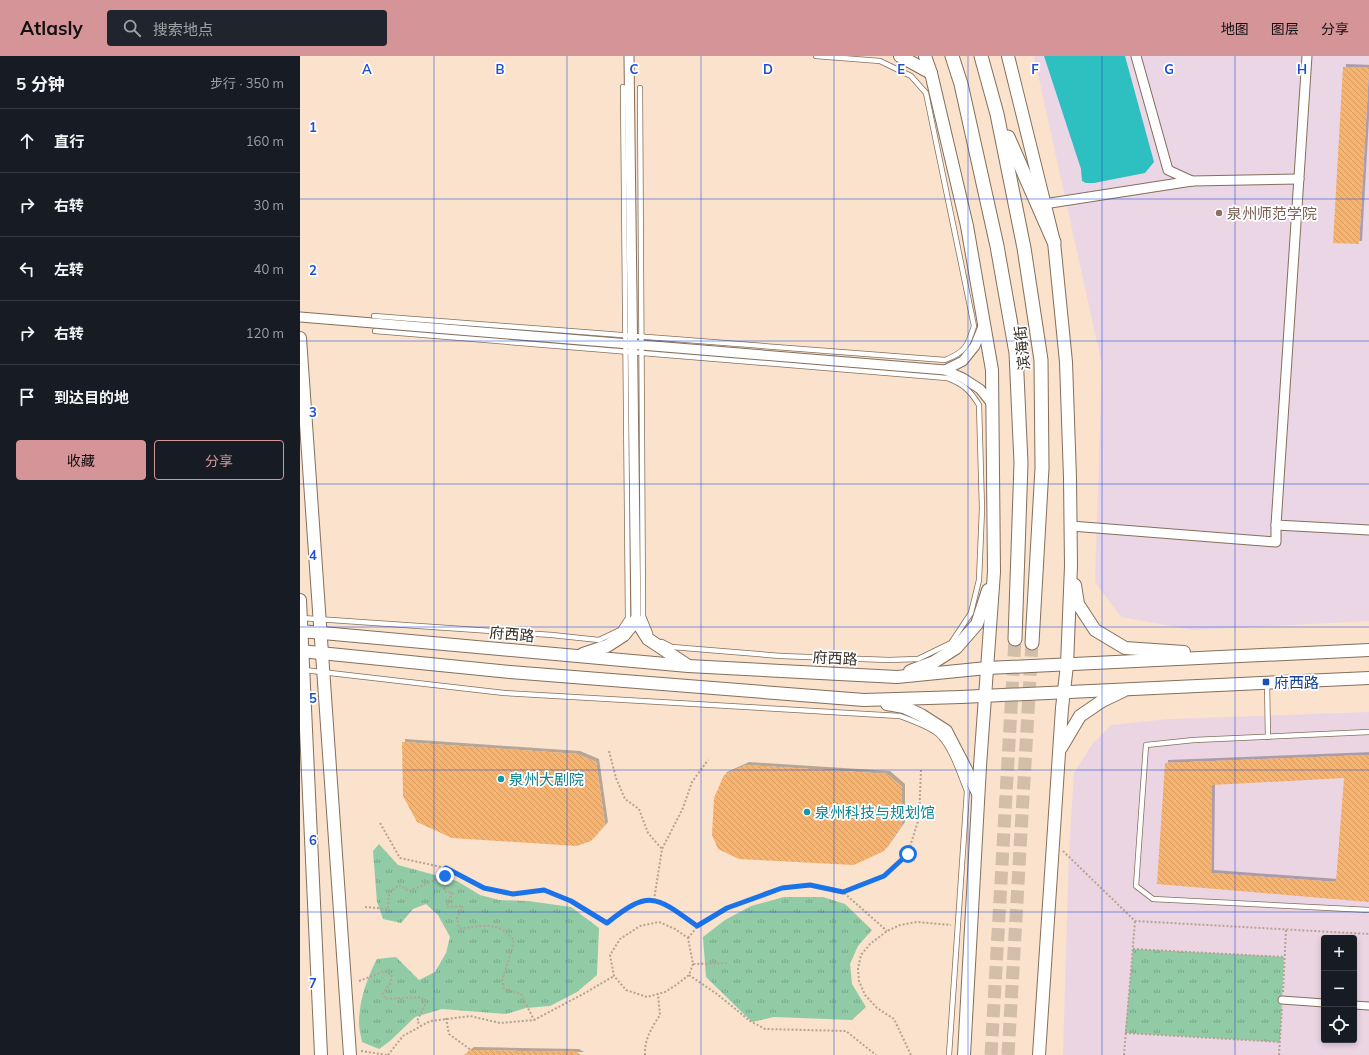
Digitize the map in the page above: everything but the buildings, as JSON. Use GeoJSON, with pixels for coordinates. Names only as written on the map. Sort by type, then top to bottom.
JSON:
{"type":"FeatureCollection","features":[{"type":"Feature","properties":{"kind":"main road","name":"滨海街"},"geometry":{"type":"LineString","coordinates":[[952,56],[961,84],[997,246],[1016,353],[1021,463],[1015,639]]}},
{"type":"Feature","properties":{"kind":"main road","name":"滨海街"},"geometry":{"type":"LineString","coordinates":[[981,56],[997,114],[1024,248],[1040,360],[1042,468],[1032,643]]}},
{"type":"Feature","properties":{"kind":"main road"},"geometry":{"type":"LineString","coordinates":[[997,114],[1054,242]]}},
{"type":"Feature","properties":{"kind":"street"},"geometry":{"type":"LineString","coordinates":[[629,56],[636,620],[648,639],[688,666]]}},
{"type":"Feature","properties":{"kind":"street"},"geometry":{"type":"LineString","coordinates":[[900,56],[931,73]]}},
{"type":"Feature","properties":{"kind":"street"},"geometry":{"type":"LineString","coordinates":[[925,56],[931,73],[967,226],[992,370],[994,572],[978,794],[964,1055]]}},
{"type":"Feature","properties":{"kind":"street"},"geometry":{"type":"LineString","coordinates":[[1008,56],[1054,242],[1066,362],[1071,566],[1067,665],[1039,1055]]}},
{"type":"Feature","properties":{"kind":"street"},"geometry":{"type":"LineString","coordinates":[[1136,56],[1168,170],[1192,181]]}},
{"type":"Feature","properties":{"kind":"street"},"geometry":{"type":"LineString","coordinates":[[1070,526],[1276,542],[1307,56]]}},
{"type":"Feature","properties":{"kind":"street"},"geometry":{"type":"LineString","coordinates":[[1044,204],[1192,181],[1299,179]]}},
{"type":"Feature","properties":{"kind":"street"},"geometry":{"type":"LineString","coordinates":[[300,317],[945,370],[963,378],[980,389],[992,404]]}},
{"type":"Feature","properties":{"kind":"street"},"geometry":{"type":"LineString","coordinates":[[945,370],[963,360],[975,346],[984,324]]}},
{"type":"Feature","properties":{"kind":"street"},"geometry":{"type":"LineString","coordinates":[[300,338],[350,1052]]}},
{"type":"Feature","properties":{"kind":"street"},"geometry":{"type":"LineString","coordinates":[[1276,525],[1369,530]]}},
{"type":"Feature","properties":{"kind":"street"},"geometry":{"type":"LineString","coordinates":[[1071,566],[1078,604],[1095,630],[1126,648],[1241,656]]}},
{"type":"Feature","properties":{"kind":"street"},"geometry":{"type":"LineString","coordinates":[[897,677],[934,662],[956,648],[977,624],[994,572]]}},
{"type":"Feature","properties":{"kind":"street"},"geometry":{"type":"LineString","coordinates":[[300,600],[301,670],[321,1055]]}},
{"type":"Feature","properties":{"kind":"street"},"geometry":{"type":"LineString","coordinates":[[578,656],[607,646],[624,635],[636,620]]}},
{"type":"Feature","properties":{"kind":"street","name":"府西路"},"geometry":{"type":"LineString","coordinates":[[301,631],[688,666],[897,677],[987,668],[1369,650]]}},
{"type":"Feature","properties":{"kind":"street"},"geometry":{"type":"LineString","coordinates":[[301,651],[510,672],[864,700],[985,696],[1369,678]]}},
{"type":"Feature","properties":{"kind":"street"},"geometry":{"type":"LineString","coordinates":[[1060,751],[1080,716],[1102,701],[1129,689]]}},
{"type":"Feature","properties":{"kind":"street"},"geometry":{"type":"LineString","coordinates":[[864,700],[904,708],[921,715],[946,731],[978,794]]}},
{"type":"Feature","properties":{"kind":"street"},"geometry":{"type":"LineString","coordinates":[[1282,1000],[1321,1003]]}},
{"type":"Feature","properties":{"kind":"street"},"geometry":{"type":"LineString","coordinates":[[1357,1005],[1369,1006]]}},
{"type":"Feature","properties":{"kind":"lane"},"geometry":{"type":"LineString","coordinates":[[375,331],[945,360],[958,355],[969,342],[974,326],[926,93],[911,76],[880,61],[816,56]]}},
{"type":"Feature","properties":{"kind":"lane"},"geometry":{"type":"LineString","coordinates":[[374,316],[633,344],[947,378],[961,383],[973,394],[979,405],[982,509],[980,580],[971,613],[951,643],[918,659],[889,660],[781,656],[672,647],[652,636],[643,616],[633,344],[624,87]]}},
{"type":"Feature","properties":{"kind":"lane"},"geometry":{"type":"LineString","coordinates":[[301,618],[552,635],[599,640],[620,630],[628,618],[633,344],[640,88]]}},
{"type":"Feature","properties":{"kind":"lane"},"geometry":{"type":"LineString","coordinates":[[301,670],[504,694],[900,716],[919,723],[941,736],[954,760],[967,791],[949,1055]]}},
{"type":"Feature","properties":{"kind":"lane"},"geometry":{"type":"LineString","coordinates":[[1266,682],[1268,737]]}},
{"type":"Feature","properties":{"kind":"lane"},"geometry":{"type":"LineString","coordinates":[[1369,732],[1194,740],[1146,745],[1136,886],[1153,899],[1369,910]]}},
{"type":"Feature","properties":{"kind":"path"},"geometry":{"type":"LineString","coordinates":[[609,751],[616,778],[625,799],[639,809],[648,833],[662,849]]}},
{"type":"Feature","properties":{"kind":"path"},"geometry":{"type":"LineString","coordinates":[[654,900],[662,849],[683,808],[692,782],[708,760]]}},
{"type":"Feature","properties":{"kind":"path"},"geometry":{"type":"LineString","coordinates":[[843,892],[884,876],[908,854],[919,818],[921,770]]}},
{"type":"Feature","properties":{"kind":"path"},"geometry":{"type":"LineString","coordinates":[[380,823],[400,858],[446,868],[484,888],[513,894],[544,890],[571,901],[607,923],[639,901],[654,900],[671,907],[697,926]]}},
{"type":"Feature","properties":{"kind":"path"},"geometry":{"type":"LineString","coordinates":[[1062,850],[1135,921],[1369,934]]}},
{"type":"Feature","properties":{"kind":"path"},"geometry":{"type":"LineString","coordinates":[[446,868],[444,891],[453,893],[448,901],[447,907],[463,906],[457,918],[459,928],[486,925],[504,930],[514,940],[502,980],[504,989],[521,994],[534,1020]]}},
{"type":"Feature","properties":{"kind":"path"},"geometry":{"type":"LineString","coordinates":[[365,907],[388,909],[389,893],[399,885],[409,891],[445,876]]}},
{"type":"Feature","properties":{"kind":"path"},"geometry":{"type":"LineString","coordinates":[[688,938],[697,926],[727,908],[782,888],[810,885],[843,892],[887,931]]}},
{"type":"Feature","properties":{"kind":"path"},"geometry":{"type":"LineString","coordinates":[[1124,1055],[1135,921]]}},
{"type":"Feature","properties":{"kind":"path"},"geometry":{"type":"LineString","coordinates":[[659,922],[675,929],[688,938],[693,964],[689,975],[665,992],[647,997],[626,990],[614,976],[610,956],[620,939],[640,926],[659,922]]}},
{"type":"Feature","properties":{"kind":"path"},"geometry":{"type":"LineString","coordinates":[[911,1055],[894,1019],[877,1008],[866,995],[859,981],[858,968],[861,955],[870,944],[887,931],[900,925],[917,922],[958,926]]}},
{"type":"Feature","properties":{"kind":"path"},"geometry":{"type":"LineString","coordinates":[[1132,949],[1284,957]]}},
{"type":"Feature","properties":{"kind":"path"},"geometry":{"type":"LineString","coordinates":[[693,964],[728,963]]}},
{"type":"Feature","properties":{"kind":"path"},"geometry":{"type":"LineString","coordinates":[[359,981],[385,971],[392,975],[390,984],[383,994],[385,999],[421,997],[426,1003],[416,1021],[421,1026]]}},
{"type":"Feature","properties":{"kind":"path"},"geometry":{"type":"LineString","coordinates":[[689,975],[717,994],[750,1021],[765,1029],[846,1031],[876,1055]]}},
{"type":"Feature","properties":{"kind":"path"},"geometry":{"type":"LineString","coordinates":[[350,1052],[388,1055],[403,1036],[430,1021],[446,1018],[470,1016],[500,1023],[534,1020],[614,976]]}},
{"type":"Feature","properties":{"kind":"path"},"geometry":{"type":"LineString","coordinates":[[645,1055],[644,1049],[650,1030],[660,1015],[658,994]]}},
{"type":"Feature","properties":{"kind":"path"},"geometry":{"type":"LineString","coordinates":[[446,1018],[449,1034],[471,1050]]}},
{"type":"Feature","properties":{"kind":"path"},"geometry":{"type":"LineString","coordinates":[[1126,1033],[1280,1042]]}},
{"type":"Feature","properties":{"kind":"shaded area","name":"泉州师范学院"},"geometry":{"type":"Polygon","coordinates":[[[1034,56],[1369,56],[1369,621],[1194,630],[1121,617],[1095,582],[1102,365],[1034,56]]]}},
{"type":"Feature","properties":{"kind":"shaded area"},"geometry":{"type":"Polygon","coordinates":[[[1369,712],[1369,1055],[1063,1055],[1069,852],[1074,773],[1091,746],[1111,725],[1169,719],[1369,712]]]}},
{"type":"Feature","properties":{"kind":"green space"},"geometry":{"type":"Polygon","coordinates":[[[379,844],[398,865],[457,881],[480,895],[499,900],[528,901],[571,907],[599,928],[597,975],[577,992],[550,1006],[526,1008],[506,1014],[442,1009],[415,1017],[390,1041],[379,1049],[362,1042],[359,1025],[360,1006],[367,982],[377,959],[396,957],[419,980],[435,972],[446,953],[450,937],[438,915],[426,904],[413,909],[401,923],[383,919],[377,902],[373,851],[379,844]]]}},
{"type":"Feature","properties":{"kind":"green space"},"geometry":{"type":"Polygon","coordinates":[[[784,897],[823,897],[845,904],[872,930],[858,946],[850,964],[852,984],[866,1007],[852,1020],[774,1017],[752,1022],[706,977],[703,937],[725,920],[751,906],[784,897]]]}},
{"type":"Feature","properties":{"kind":"green space"},"geometry":{"type":"Polygon","coordinates":[[[1133,949],[1284,957],[1280,1042],[1125,1033],[1133,949]]]}},
{"type":"Feature","properties":{"kind":"water"},"geometry":{"type":"Polygon","coordinates":[[[1044,56],[1125,56],[1154,162],[1145,173],[1094,183],[1086,183],[1082,181],[1081,169],[1044,56]]]}},
{"type":"Feature","properties":{"kind":"tunnel"},"geometry":{"type":"LineString","coordinates":[[991,1055],[1015,639]]}},
{"type":"Feature","properties":{"kind":"tunnel"},"geometry":{"type":"LineString","coordinates":[[1008,1055],[1032,643]]}},
{"type":"Feature","properties":{"kind":"place","name":"泉州师范学院"},"geometry":{"type":"Point","coordinates":[1219,213]}},
{"type":"Feature","properties":{"kind":"place","name":"府西路"},"geometry":{"type":"Point","coordinates":[1266,682]}},
{"type":"Feature","properties":{"kind":"place","name":"泉州大剧院"},"geometry":{"type":"Point","coordinates":[501,779]}},
{"type":"Feature","properties":{"kind":"place","name":"泉州科技与规划馆"},"geometry":{"type":"Point","coordinates":[807,812]}},
{"type":"Feature","properties":{"kind":"route"},"geometry":{"type":"LineString","coordinates":[[445,876],[446,868],[484,888],[513,894],[544,890],[571,901],[607,923],[639,901],[654,900],[671,907],[697,926],[727,908],[782,888],[810,885],[843,892],[884,876],[908,854]]}}]}
